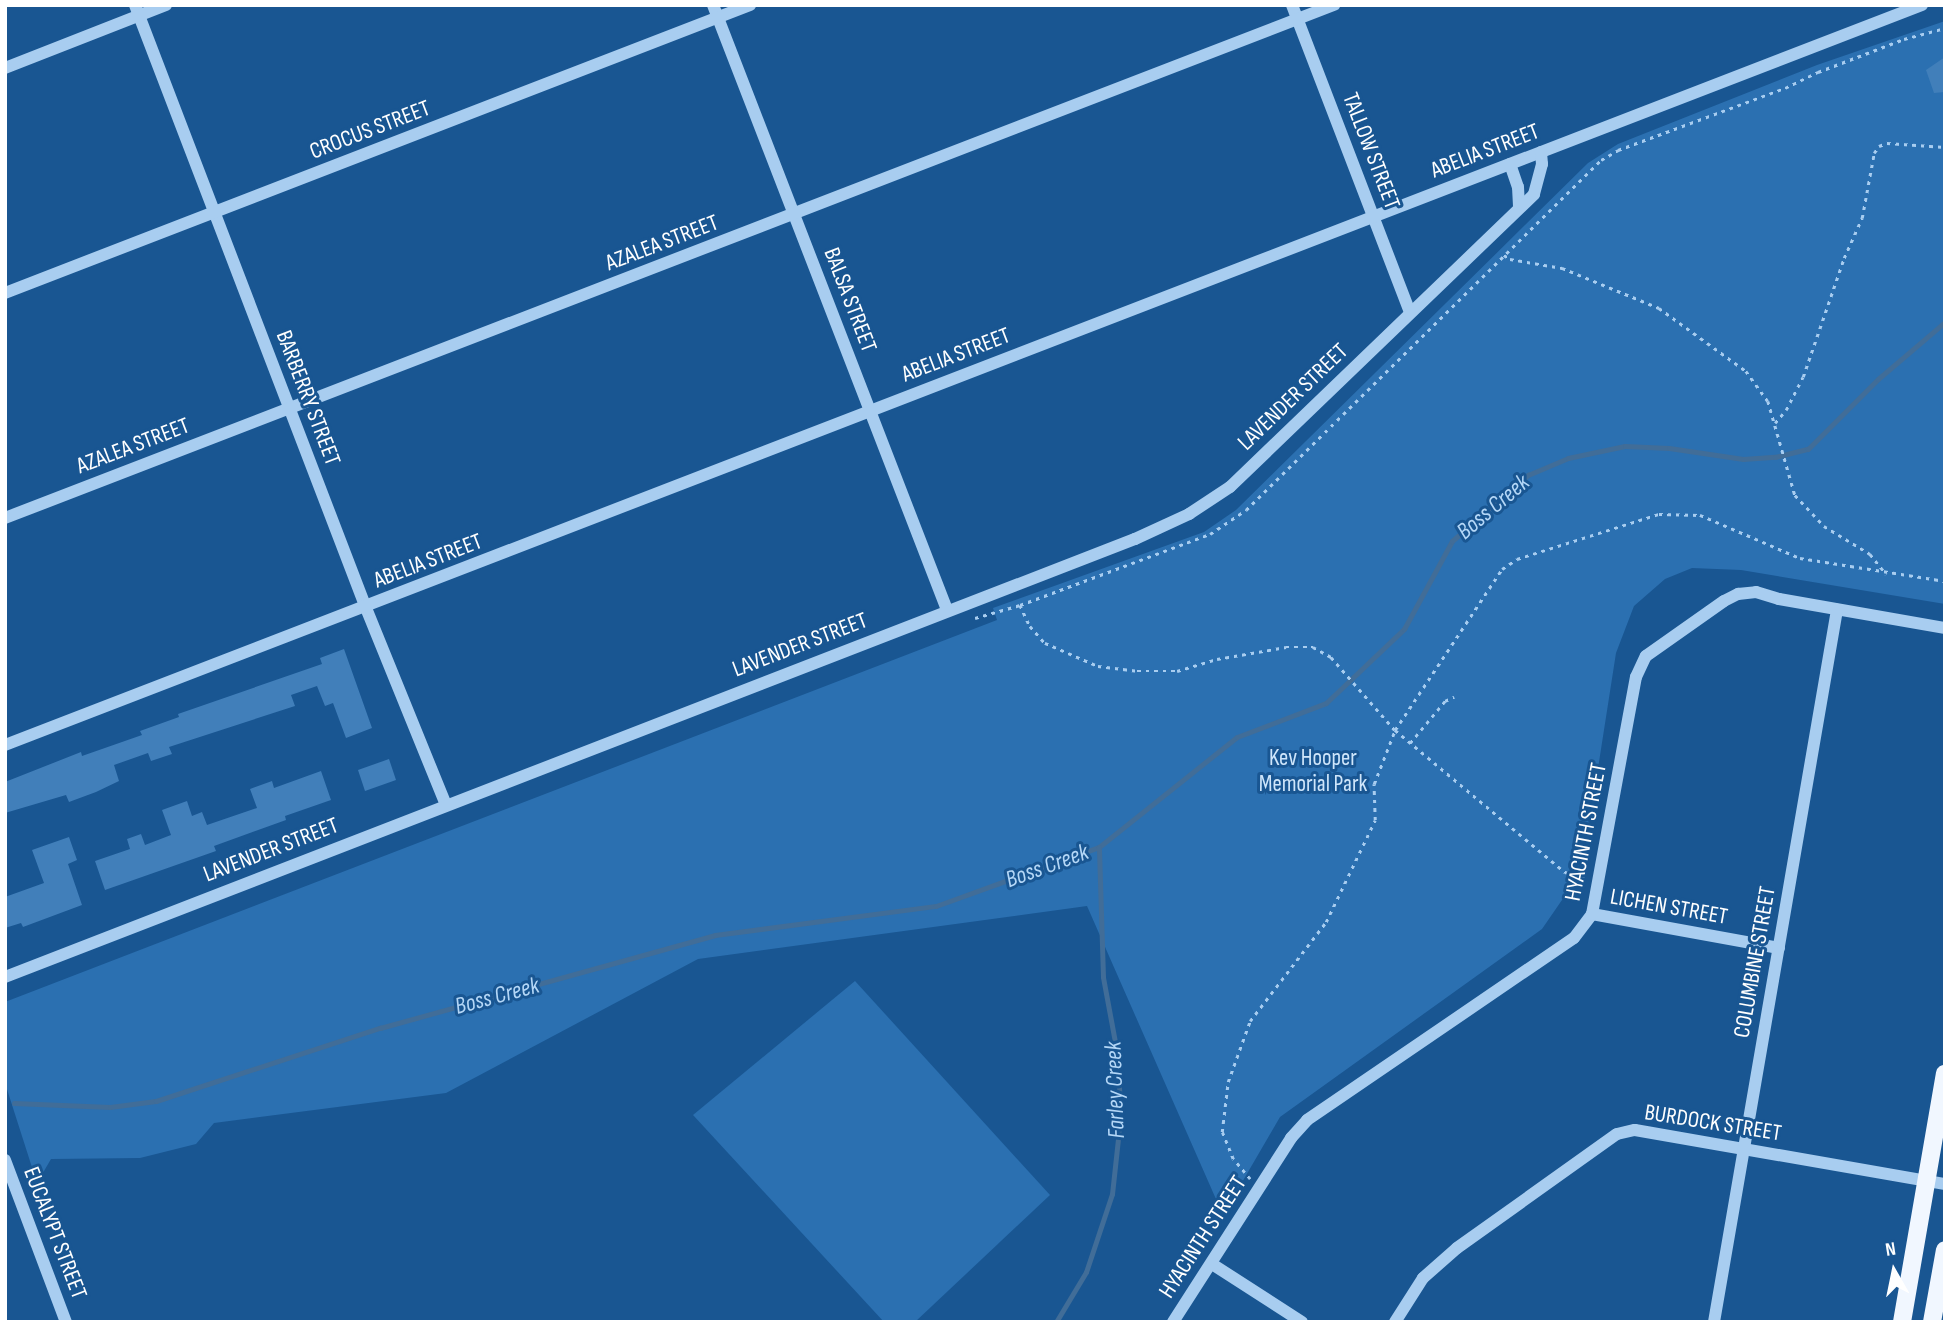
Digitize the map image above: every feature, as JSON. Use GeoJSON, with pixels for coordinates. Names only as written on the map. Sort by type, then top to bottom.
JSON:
{"type":"FeatureCollection","features":[{"type":"Feature","properties":{"kind":"main road"},"geometry":{"type":"LineString","coordinates":[[1902,1322],[1945,1074]]}},
{"type":"Feature","properties":{"kind":"main road"},"geometry":{"type":"LineString","coordinates":[[1932,1322],[1945,1250]]}},
{"type":"Feature","properties":{"kind":"street"},"geometry":{"type":"LineString","coordinates":[[5,68],[137,10],[166,5]]}},
{"type":"Feature","properties":{"kind":"street","name":"CROCUS STREET"},"geometry":{"type":"LineString","coordinates":[[5,293],[214,213],[715,11],[750,5]]}},
{"type":"Feature","properties":{"kind":"street","name":"TALLOW STREET"},"geometry":{"type":"LineString","coordinates":[[1292,5],[1410,312]]}},
{"type":"Feature","properties":{"kind":"street","name":"AZALEA STREET"},"geometry":{"type":"LineString","coordinates":[[5,518],[1334,5]]}},
{"type":"Feature","properties":{"kind":"street","name":"ABELIA STREET"},"geometry":{"type":"LineString","coordinates":[[5,745],[366,608],[1922,5]]}},
{"type":"Feature","properties":{"kind":"street","name":"BARBERRY STREET"},"geometry":{"type":"LineString","coordinates":[[137,10],[366,608],[446,805]]}},
{"type":"Feature","properties":{"kind":"street","name":"BALSA STREET"},"geometry":{"type":"LineString","coordinates":[[715,11],[947,610]]}},
{"type":"Feature","properties":{"kind":"street","name":"LAVENDER STREET"},"geometry":{"type":"LineString","coordinates":[[5,977],[1135,539],[1189,514],[1230,487],[1534,194],[1542,164],[1541,152]]}},
{"type":"Feature","properties":{"kind":"street"},"geometry":{"type":"LineString","coordinates":[[1510,164],[1518,187],[1519,208]]}},
{"type":"Feature","properties":{"kind":"street","name":"HYACINTH STREET"},"geometry":{"type":"LineString","coordinates":[[1172,1322],[1307,1120],[1573,938],[1592,914],[1601,882],[1636,677],[1646,656],[1738,594],[1756,592],[1837,610],[1945,628]]}},
{"type":"Feature","properties":{"kind":"street","name":"COLUMBINE STREET"},"geometry":{"type":"LineString","coordinates":[[1714,1322],[1837,610]]}},
{"type":"Feature","properties":{"kind":"street","name":"LICHEN STREET"},"geometry":{"type":"LineString","coordinates":[[1592,914],[1779,948]]}},
{"type":"Feature","properties":{"kind":"street","name":"BURDOCK STREET"},"geometry":{"type":"LineString","coordinates":[[1395,1322],[1423,1278],[1457,1248],[1617,1134],[1635,1130],[1945,1184]]}},
{"type":"Feature","properties":{"kind":"street","name":"EUCALYPT STREET"},"geometry":{"type":"LineString","coordinates":[[5,1160],[66,1322]]}},
{"type":"Feature","properties":{"kind":"street"},"geometry":{"type":"LineString","coordinates":[[1212,1264],[1302,1322]]}},
{"type":"Feature","properties":{"kind":"path"},"geometry":{"type":"LineString","coordinates":[[967,620],[1020,605],[1194,541],[1229,523],[1246,510],[1586,174],[1618,150],[1785,88],[1891,43],[1945,28]]}},
{"type":"Feature","properties":{"kind":"path"},"geometry":{"type":"LineString","coordinates":[[1775,423],[1786,410],[1803,377],[1844,258],[1862,218],[1874,153],[1879,146],[1887,143],[1945,147]]}},
{"type":"Feature","properties":{"kind":"path"},"geometry":{"type":"LineString","coordinates":[[1504,255],[1510,259],[1562,268],[1659,308],[1746,371],[1763,393],[1775,423],[1776,437],[1794,495],[1824,526],[1870,554],[1886,574]]}},
{"type":"Feature","properties":{"kind":"path"},"geometry":{"type":"LineString","coordinates":[[1259,1189],[1233,1159],[1222,1132],[1228,1082],[1250,1021],[1326,922],[1375,820],[1374,784],[1395,730],[1502,569],[1517,559],[1659,514],[1700,515],[1800,558],[1886,574],[1945,581]]}},
{"type":"Feature","properties":{"kind":"path"},"geometry":{"type":"LineString","coordinates":[[1020,605],[1030,626],[1045,643],[1098,666],[1137,671],[1177,671],[1217,659],[1300,646],[1313,647],[1331,657],[1395,730],[1565,872],[1601,882]]}},
{"type":"Feature","properties":{"kind":"path"},"geometry":{"type":"LineString","coordinates":[[1410,743],[1445,701],[1454,697]]}},
{"type":"Feature","properties":{"kind":"green space","name":"Kev Hooper Memorial Park"},"geometry":{"type":"Polygon","coordinates":[[[1945,21],[1945,604],[1741,570],[1692,568],[1665,579],[1634,606],[1616,653],[1582,871],[1542,929],[1280,1117],[1223,1215],[1087,906],[698,959],[446,1093],[214,1123],[196,1144],[140,1158],[51,1159],[37,1183],[5,1083],[5,1002],[997,620],[993,608],[1204,532],[1236,510],[1588,163],[1618,144],[1817,65],[1945,21]]]}},
{"type":"Feature","properties":{"kind":"green space"},"geometry":{"type":"Polygon","coordinates":[[[855,981],[1050,1195],[915,1322],[884,1322],[693,1115],[855,981]]]}},
{"type":"Feature","properties":{"kind":"building"},"geometry":{"type":"Polygon","coordinates":[[[1945,57],[1945,92],[1934,93],[1926,70],[1945,57]]]}},
{"type":"Feature","properties":{"kind":"building"},"geometry":{"type":"Polygon","coordinates":[[[344,649],[372,728],[346,738],[333,703],[325,706],[317,686],[291,695],[295,706],[169,747],[172,754],[151,761],[148,753],[114,765],[119,781],[96,792],[69,802],[66,795],[5,813],[5,782],[81,752],[82,756],[142,735],[140,731],[179,717],[178,714],[322,664],[320,658],[344,649]]]}},
{"type":"Feature","properties":{"kind":"building"},"geometry":{"type":"Polygon","coordinates":[[[389,759],[396,780],[365,791],[358,770],[389,759]]]}},
{"type":"Feature","properties":{"kind":"building"},"geometry":{"type":"Polygon","coordinates":[[[321,771],[331,800],[285,816],[286,820],[214,846],[216,851],[105,890],[95,861],[130,849],[127,839],[141,834],[145,845],[171,835],[162,810],[187,801],[192,816],[202,812],[207,825],[257,808],[250,789],[272,781],[274,788],[321,771]]]}},
{"type":"Feature","properties":{"kind":"building"},"geometry":{"type":"Polygon","coordinates":[[[69,837],[77,860],[68,864],[82,905],[23,927],[21,923],[5,928],[5,897],[44,883],[32,850],[69,837]]]}},
{"type":"Feature","properties":{"kind":"waterway","name":"Boss Creek"},"geometry":{"type":"LineString","coordinates":[[14,1103],[110,1107],[156,1101],[380,1028],[715,935],[936,906],[1099,847],[1237,737],[1326,703],[1404,629],[1452,541],[1528,475],[1568,458],[1625,446],[1669,448],[1743,459],[1775,457],[1808,449],[1878,379],[1945,322]]}},
{"type":"Feature","properties":{"kind":"waterway","name":"Farley Creek"},"geometry":{"type":"LineString","coordinates":[[1056,1322],[1086,1272],[1112,1194],[1121,1111],[1115,1042],[1103,977],[1099,847]]}}]}
